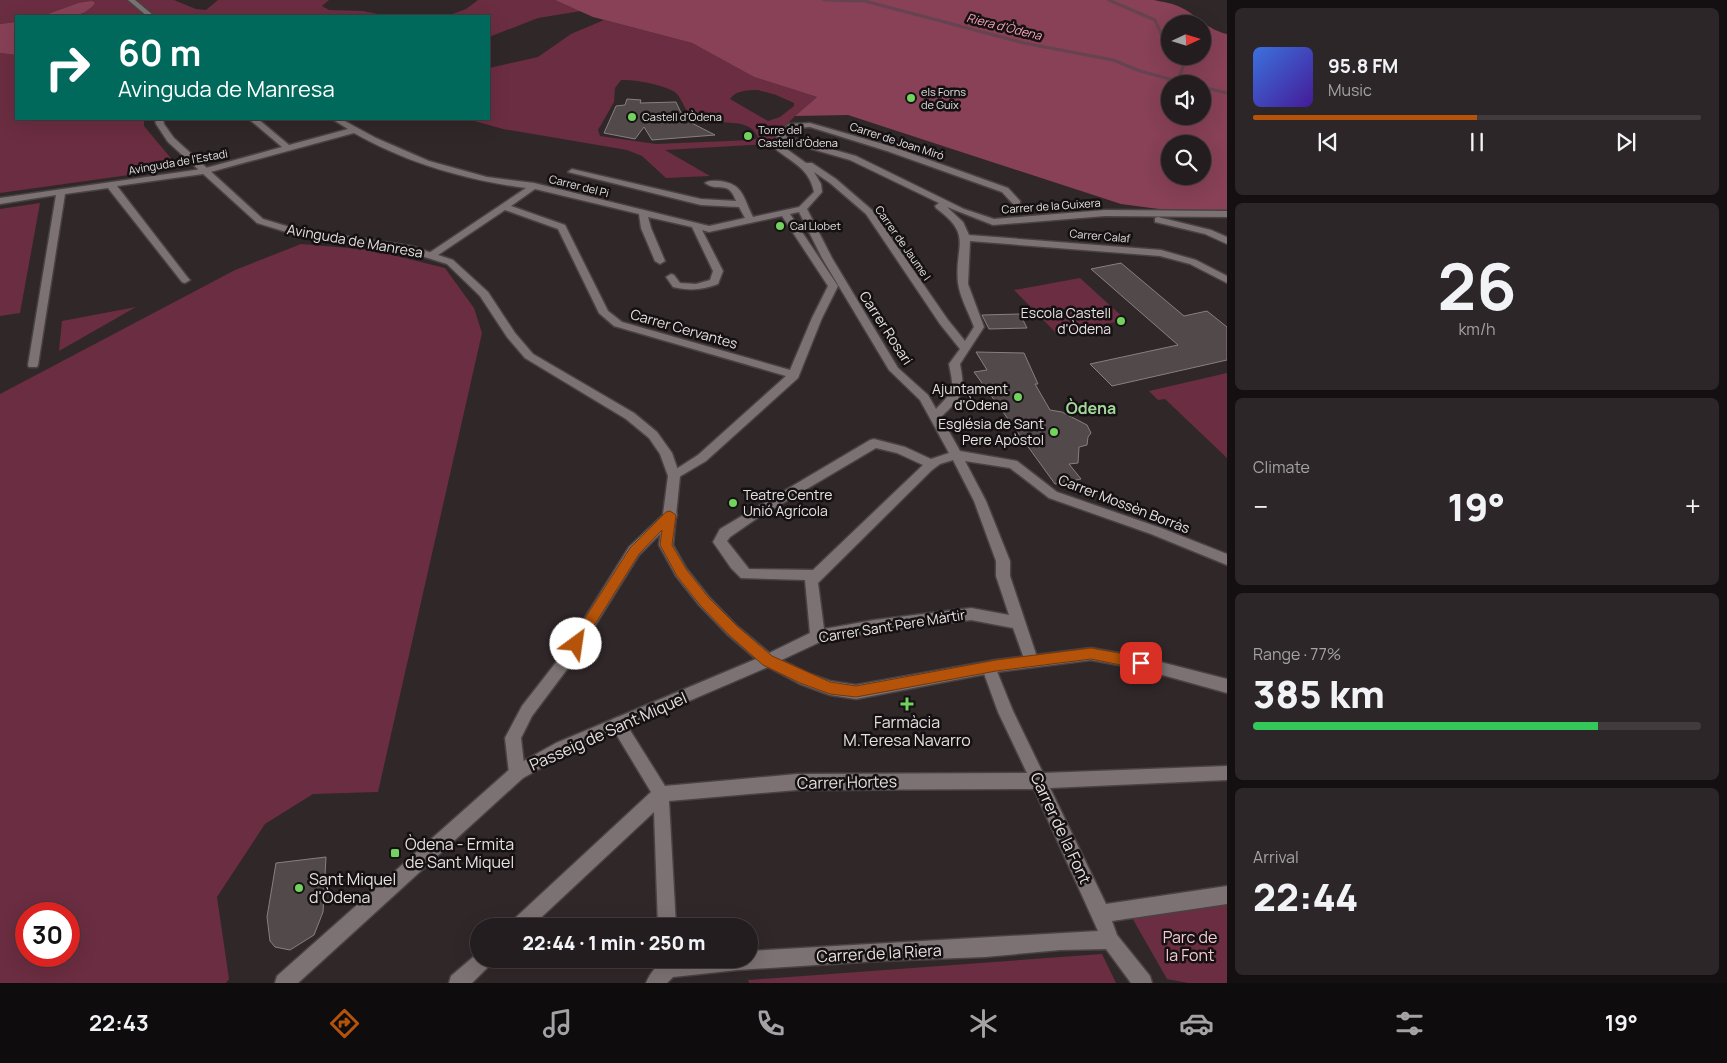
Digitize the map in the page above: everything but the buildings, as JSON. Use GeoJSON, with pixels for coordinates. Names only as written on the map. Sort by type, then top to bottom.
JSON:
{"type":"FeatureCollection","features":[{"type":"Feature","properties":{"kind":"street"},"geometry":{"type":"LineString","coordinates":[[131,0],[150,15]]}},
{"type":"Feature","properties":{"kind":"street","name":"Avinguda de Manresa"},"geometry":{"type":"LineString","coordinates":[[159,120],[172,140],[203,172],[251,215],[272,226],[381,243],[432,255],[450,262],[484,294],[512,336],[529,356],[630,416],[653,435],[666,453],[674,476],[666,545],[681,572],[711,609],[732,630],[768,660],[805,679],[830,688],[856,692],[1031,660],[1091,654],[1141,663],[1227,686]]}},
{"type":"Feature","properties":{"kind":"street"},"geometry":{"type":"LineString","coordinates":[[254,120],[289,149]]}},
{"type":"Feature","properties":{"kind":"street","name":"Carrer del Pi"},"geometry":{"type":"LineString","coordinates":[[338,120],[373,140],[426,163],[486,180],[534,186],[709,229],[802,209]]}},
{"type":"Feature","properties":{"kind":"street","name":"Carrer de Joan Miró"},"geometry":{"type":"LineString","coordinates":[[791,141],[779,136],[792,126],[810,125],[890,149],[1005,190],[1017,203]]}},
{"type":"Feature","properties":{"kind":"street","name":"Avinguda de l'Estadi"},"geometry":{"type":"LineString","coordinates":[[0,200],[203,172],[355,130]]}},
{"type":"Feature","properties":{"kind":"street","name":"Carrer de la Guixera"},"geometry":{"type":"LineString","coordinates":[[782,149],[773,143],[791,141],[853,158],[961,211],[992,222],[1105,213],[1227,214]]}},
{"type":"Feature","properties":{"kind":"street"},"geometry":{"type":"LineString","coordinates":[[782,149],[796,159],[818,182],[818,192],[802,209]]}},
{"type":"Feature","properties":{"kind":"street","name":"Carrer de Jaume I"},"geometry":{"type":"LineString","coordinates":[[782,149],[833,181],[869,212],[944,322],[966,349]]}},
{"type":"Feature","properties":{"kind":"street"},"geometry":{"type":"LineString","coordinates":[[572,172],[701,202],[742,204]]}},
{"type":"Feature","properties":{"kind":"street"},"geometry":{"type":"LineString","coordinates":[[709,183],[730,185],[737,191],[751,221]]}},
{"type":"Feature","properties":{"kind":"street"},"geometry":{"type":"LineString","coordinates":[[111,185],[185,280]]}},
{"type":"Feature","properties":{"kind":"street"},"geometry":{"type":"LineString","coordinates":[[432,255],[534,186]]}},
{"type":"Feature","properties":{"kind":"street"},"geometry":{"type":"LineString","coordinates":[[912,186],[960,223],[966,238],[963,285],[979,327],[966,349],[954,364],[958,384],[957,394],[934,417]]}},
{"type":"Feature","properties":{"kind":"street"},"geometry":{"type":"LineString","coordinates":[[33,365],[61,192]]}},
{"type":"Feature","properties":{"kind":"street","name":"Carrer Cervantes"},"geometry":{"type":"LineString","coordinates":[[504,206],[562,227],[604,313],[618,324],[794,375]]}},
{"type":"Feature","properties":{"kind":"street","name":"Carrer Rosari"},"geometry":{"type":"LineString","coordinates":[[802,209],[827,258],[894,370],[924,398],[956,455]]}},
{"type":"Feature","properties":{"kind":"street"},"geometry":{"type":"LineString","coordinates":[[643,212],[646,228],[660,261]]}},
{"type":"Feature","properties":{"kind":"street"},"geometry":{"type":"LineString","coordinates":[[674,476],[702,458],[794,375],[817,318],[833,286],[785,213]]}},
{"type":"Feature","properties":{"kind":"street"},"geometry":{"type":"LineString","coordinates":[[1134,214],[1208,232],[1227,240]]}},
{"type":"Feature","properties":{"kind":"street"},"geometry":{"type":"LineString","coordinates":[[671,277],[677,285],[688,287],[702,288],[714,282],[718,272],[695,225]]}},
{"type":"Feature","properties":{"kind":"street","name":"Carrer Calaf"},"geometry":{"type":"LineString","coordinates":[[966,238],[1161,254],[1193,262],[1227,280]]}},
{"type":"Feature","properties":{"kind":"street"},"geometry":{"type":"LineString","coordinates":[[816,576],[788,573],[746,574],[720,542],[725,533],[751,516],[874,444],[902,450],[932,464]]}},
{"type":"Feature","properties":{"kind":"street"},"geometry":{"type":"LineString","coordinates":[[818,636],[811,581],[932,464],[956,455],[980,501],[1003,560],[1003,576],[1031,660]]}},
{"type":"Feature","properties":{"kind":"street","name":"Carrer Mossèn Borràs"},"geometry":{"type":"LineString","coordinates":[[956,455],[1013,464],[1053,495],[1156,531],[1227,560]]}},
{"type":"Feature","properties":{"kind":"street"},"geometry":{"type":"LineString","coordinates":[[517,772],[513,738],[527,711],[566,660],[634,551],[670,515]]}},
{"type":"Feature","properties":{"kind":"street","name":"Carrer Sant Pere Màrtir"},"geometry":{"type":"LineString","coordinates":[[768,660],[818,636],[971,614],[1019,623]]}},
{"type":"Feature","properties":{"kind":"street","name":"Passeig de Sant Miquel"},"geometry":{"type":"LineString","coordinates":[[284,983],[517,772],[562,748],[768,660]]}},
{"type":"Feature","properties":{"kind":"street","name":"Carrer de la Font"},"geometry":{"type":"LineString","coordinates":[[989,668],[1006,712],[1101,914],[1110,940],[1143,983]]}},
{"type":"Feature","properties":{"kind":"street"},"geometry":{"type":"LineString","coordinates":[[618,724],[661,794],[667,918]]}},
{"type":"Feature","properties":{"kind":"street","name":"Carrer Hortes"},"geometry":{"type":"LineString","coordinates":[[661,794],[797,782],[1039,781],[1227,773]]}},
{"type":"Feature","properties":{"kind":"street"},"geometry":{"type":"LineString","coordinates":[[528,918],[661,794]]}},
{"type":"Feature","properties":{"kind":"street"},"geometry":{"type":"LineString","coordinates":[[1101,914],[1227,894]]}},
{"type":"Feature","properties":{"kind":"street","name":"Carrer de la Riera"},"geometry":{"type":"LineString","coordinates":[[758,960],[984,948],[1060,941],[1110,940]]}},
{"type":"Feature","properties":{"kind":"street"},"geometry":{"type":"LineString","coordinates":[[458,983],[474,968]]}},
{"type":"Feature","properties":{"kind":"street","name":"Carrer de la Riera"},"geometry":{"type":"LineString","coordinates":[[656,983],[665,968]]}},
{"type":"Feature","properties":{"kind":"green space"},"geometry":{"type":"Polygon","coordinates":[[[0,0],[174,0],[196,9],[206,10],[218,0],[329,0],[322,6],[329,10],[363,11],[383,15],[80,15],[91,8],[78,3],[45,15],[15,15],[15,22],[0,24],[0,0]]]}},
{"type":"Feature","properties":{"kind":"green space"},"geometry":{"type":"Polygon","coordinates":[[[478,0],[555,0],[581,11],[538,18],[490,37],[490,15],[450,15],[466,9],[478,0]]]}},
{"type":"Feature","properties":{"kind":"green space"},"geometry":{"type":"Polygon","coordinates":[[[604,20],[692,43],[754,77],[817,97],[795,116],[768,144],[665,150],[710,176],[666,178],[642,156],[627,150],[503,129],[471,120],[490,120],[490,68],[538,57],[571,34],[604,20]],[[621,80],[615,88],[614,102],[598,130],[600,136],[656,144],[752,140],[758,138],[748,126],[698,121],[691,116],[673,91],[659,85],[633,80],[621,80]],[[746,90],[739,92],[730,99],[768,121],[780,117],[794,106],[794,103],[758,90],[746,90]]]}},
{"type":"Feature","properties":{"kind":"green space"},"geometry":{"type":"Polygon","coordinates":[[[0,53],[15,55],[15,120],[144,120],[144,126],[179,168],[0,193],[0,53]]]}},
{"type":"Feature","properties":{"kind":"green space"},"geometry":{"type":"Polygon","coordinates":[[[40,203],[20,313],[0,316],[0,209],[40,203]]]}},
{"type":"Feature","properties":{"kind":"green space"},"geometry":{"type":"Polygon","coordinates":[[[301,244],[372,250],[445,268],[474,308],[482,333],[378,792],[313,794],[265,824],[217,897],[229,979],[226,983],[0,983],[0,394],[235,270],[301,244]]]}},
{"type":"Feature","properties":{"kind":"green space"},"geometry":{"type":"Polygon","coordinates":[[[1080,278],[1126,320],[1057,334],[1014,290],[1080,278]]]}},
{"type":"Feature","properties":{"kind":"green space"},"geometry":{"type":"Polygon","coordinates":[[[136,307],[59,351],[62,321],[136,307]]]}},
{"type":"Feature","properties":{"kind":"green space"},"geometry":{"type":"Polygon","coordinates":[[[1227,373],[1227,458],[1165,399],[1158,400],[1149,391],[1227,373]]]}},
{"type":"Feature","properties":{"kind":"green space","name":"Parc de la Font"},"geometry":{"type":"Polygon","coordinates":[[[1227,905],[1227,983],[1188,983],[1167,979],[1131,916],[1227,905]]]}},
{"type":"Feature","properties":{"kind":"green space"},"geometry":{"type":"Polygon","coordinates":[[[1102,954],[1116,983],[749,983],[748,980],[1102,954]]]}},
{"type":"Feature","properties":{"kind":"shaded area"},"geometry":{"type":"Polygon","coordinates":[[[555,0],[1154,0],[1179,6],[1194,15],[1161,15],[1161,65],[1211,65],[1211,27],[1227,34],[1227,218],[1121,204],[848,115],[795,116],[817,97],[754,77],[692,43],[593,17],[555,0]]]}},
{"type":"Feature","properties":{"kind":"shaded area"},"geometry":{"type":"Polygon","coordinates":[[[92,1],[95,3],[90,9],[78,15],[45,15],[78,3],[92,1]]]}},
{"type":"Feature","properties":{"kind":"shaded area"},"geometry":{"type":"Polygon","coordinates":[[[15,22],[15,55],[0,53],[0,24],[15,22]]]}},
{"type":"Feature","properties":{"kind":"waterway","name":"Riera d'Òdena"},"geometry":{"type":"LineString","coordinates":[[824,0],[865,1],[1024,43],[1113,60],[1140,71],[1161,77]]}},
{"type":"Feature","properties":{"kind":"waterway"},"geometry":{"type":"LineString","coordinates":[[1109,0],[1155,20],[1161,34]]}},
{"type":"Feature","properties":{"kind":"waterway"},"geometry":{"type":"LineString","coordinates":[[1180,75],[1184,65]]}},
{"type":"Feature","properties":{"kind":"waterway"},"geometry":{"type":"LineString","coordinates":[[1211,89],[1227,93]]}},
{"type":"Feature","properties":{"kind":"place","name":"els Forns de Guix"},"geometry":{"type":"Point","coordinates":[911,98]}},
{"type":"Feature","properties":{"kind":"place","name":"Castell d'Òdena"},"geometry":{"type":"Point","coordinates":[632,117]}},
{"type":"Feature","properties":{"kind":"place","name":"Torre del Castell d'Òdena"},"geometry":{"type":"Point","coordinates":[748,136]}},
{"type":"Feature","properties":{"kind":"place","name":"Cal Llobet"},"geometry":{"type":"Point","coordinates":[780,226]}},
{"type":"Feature","properties":{"kind":"place","name":"Escola Castell d'Òdena"},"geometry":{"type":"Point","coordinates":[1121,321]}},
{"type":"Feature","properties":{"kind":"place","name":"Ajuntament d'Òdena"},"geometry":{"type":"Point","coordinates":[1018,397]}},
{"type":"Feature","properties":{"kind":"place","name":"Església de Sant Pere Apòstol"},"geometry":{"type":"Point","coordinates":[1054,432]}},
{"type":"Feature","properties":{"kind":"place","name":"Teatre Centre Unió Agrícola"},"geometry":{"type":"Point","coordinates":[733,503]}},
{"type":"Feature","properties":{"kind":"place","name":"Farmàcia M.Teresa Navarro"},"geometry":{"type":"Point","coordinates":[907,704]}},
{"type":"Feature","properties":{"kind":"place","name":"Òdena - Ermita de Sant Miquel"},"geometry":{"type":"Point","coordinates":[395,853]}},
{"type":"Feature","properties":{"kind":"place","name":"Sant Miquel d'Òdena"},"geometry":{"type":"Point","coordinates":[299,888]}},
{"type":"Feature","properties":{"kind":"district","name":"Òdena"},"geometry":{"type":"Point","coordinates":[1091,408]}},
{"type":"Feature","properties":{"kind":"route"},"geometry":{"type":"LineString","coordinates":[[576,644],[634,551],[670,515],[666,545],[681,572],[704,601],[732,630],[768,660],[805,679],[830,688],[856,692],[1031,660],[1091,654],[1141,663]]}}]}
